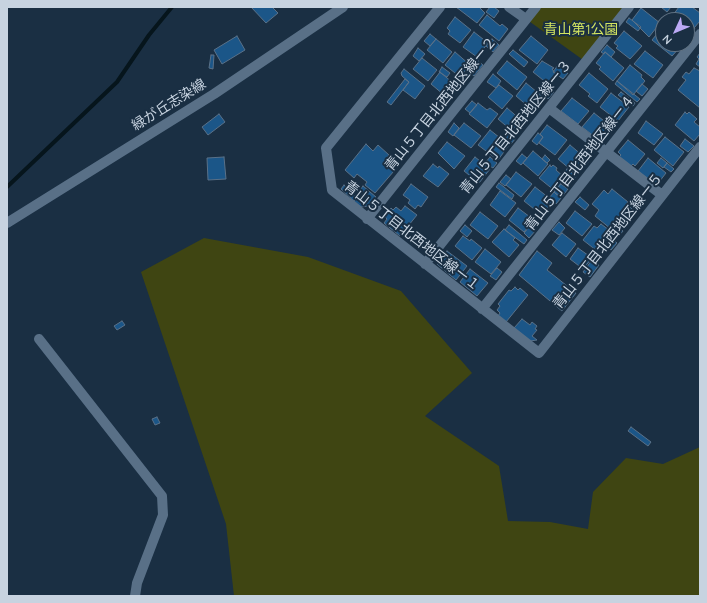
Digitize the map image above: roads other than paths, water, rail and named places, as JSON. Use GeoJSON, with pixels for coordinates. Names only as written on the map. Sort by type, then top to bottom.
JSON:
{"type":"FeatureCollection","features":[{"type":"Feature","properties":{"kind":"street","name":"緑が丘志染線"},"geometry":{"type":"LineString","coordinates":[[7,222],[214,94],[343,7]]}},
{"type":"Feature","properties":{"kind":"street","name":"青山５丁目北西地区線ー１"},"geometry":{"type":"LineString","coordinates":[[440,7],[326,148],[332,190],[539,353]]}},
{"type":"Feature","properties":{"kind":"street"},"geometry":{"type":"LineString","coordinates":[[509,7],[526,19]]}},
{"type":"Feature","properties":{"kind":"street","name":"青山５丁目北西地区線ー２"},"geometry":{"type":"LineString","coordinates":[[368,219],[536,7]]}},
{"type":"Feature","properties":{"kind":"street","name":"青山５丁目北西地区線ー３"},"geometry":{"type":"LineString","coordinates":[[425,264],[629,7]]}},
{"type":"Feature","properties":{"kind":"street","name":"青山５丁目北西地区線ー４"},"geometry":{"type":"LineString","coordinates":[[482,309],[700,34]]}},
{"type":"Feature","properties":{"kind":"street"},"geometry":{"type":"LineString","coordinates":[[549,108],[662,195]]}},
{"type":"Feature","properties":{"kind":"street","name":"青山５丁目北西地区線ー５"},"geometry":{"type":"LineString","coordinates":[[539,353],[700,147]]}},
{"type":"Feature","properties":{"kind":"street"},"geometry":{"type":"LineString","coordinates":[[39,339],[162,496],[163,515],[136,584],[135,596]]}},
{"type":"Feature","properties":{"kind":"waterway"},"geometry":{"type":"LineString","coordinates":[[7,187],[117,82],[149,35],[172,7]]}},
{"type":"Feature","properties":{"kind":"park label","name":"青山第1公園"},"geometry":{"type":"Point","coordinates":[581,30]}}]}
